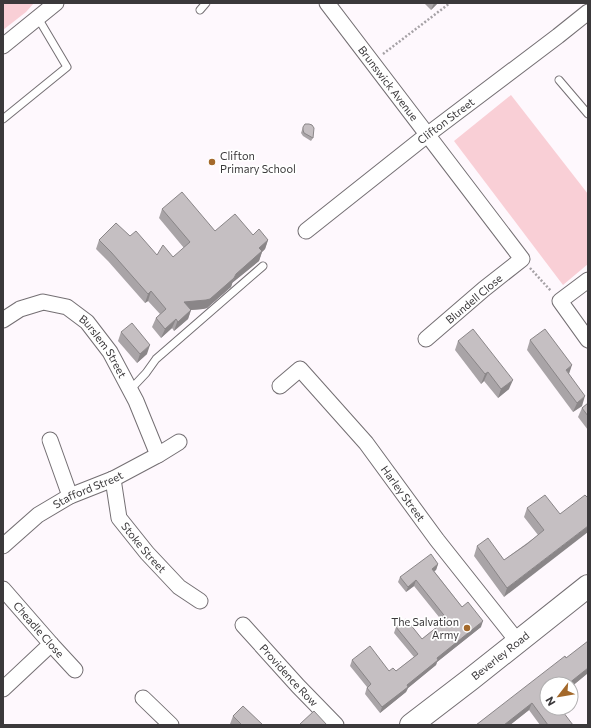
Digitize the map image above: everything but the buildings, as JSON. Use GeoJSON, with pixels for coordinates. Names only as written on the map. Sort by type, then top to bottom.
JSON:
{"type":"FeatureCollection","features":[{"type":"Feature","properties":{"kind":"main road","name":"Beverley Road"},"geometry":{"type":"LineString","coordinates":[[411,725],[588,586]]}},
{"type":"Feature","properties":{"kind":"street"},"geometry":{"type":"LineString","coordinates":[[3,46],[56,3]]}},
{"type":"Feature","properties":{"kind":"street","name":"Brunswick Avenue"},"geometry":{"type":"LineString","coordinates":[[334,5],[371,62],[522,259]]}},
{"type":"Feature","properties":{"kind":"street","name":"Clifton Street"},"geometry":{"type":"LineString","coordinates":[[306,231],[427,135],[588,12]]}},
{"type":"Feature","properties":{"kind":"street","name":"Blundell Close"},"geometry":{"type":"LineString","coordinates":[[426,339],[484,289],[522,259]]}},
{"type":"Feature","properties":{"kind":"street"},"geometry":{"type":"LineString","coordinates":[[588,280],[560,301],[588,340]]}},
{"type":"Feature","properties":{"kind":"street","name":"Burslem Street"},"geometry":{"type":"LineString","coordinates":[[3,320],[20,309],[43,302],[67,307],[87,322],[110,352],[136,401],[158,455]]}},
{"type":"Feature","properties":{"kind":"street","name":"Harley Street"},"geometry":{"type":"LineString","coordinates":[[280,386],[300,369],[366,443],[437,540],[518,642]]}},
{"type":"Feature","properties":{"kind":"street"},"geometry":{"type":"LineString","coordinates":[[50,440],[70,496]]}},
{"type":"Feature","properties":{"kind":"street","name":"Stafford Street"},"geometry":{"type":"LineString","coordinates":[[3,546],[38,515],[70,496],[113,479],[179,442]]}},
{"type":"Feature","properties":{"kind":"street","name":"Stoke Street"},"geometry":{"type":"LineString","coordinates":[[113,479],[119,518],[179,587],[200,601]]}},
{"type":"Feature","properties":{"kind":"street","name":"Cheadle Close"},"geometry":{"type":"LineString","coordinates":[[3,589],[50,644],[75,670]]}},
{"type":"Feature","properties":{"kind":"street","name":"Providence Row"},"geometry":{"type":"LineString","coordinates":[[243,625],[298,686],[336,725]]}},
{"type":"Feature","properties":{"kind":"street"},"geometry":{"type":"LineString","coordinates":[[3,689],[50,644]]}},
{"type":"Feature","properties":{"kind":"street"},"geometry":{"type":"LineString","coordinates":[[143,698],[171,725]]}},
{"type":"Feature","properties":{"kind":"lane"},"geometry":{"type":"LineString","coordinates":[[200,10],[206,3]]}},
{"type":"Feature","properties":{"kind":"lane"},"geometry":{"type":"LineString","coordinates":[[3,119],[67,67],[38,18]]}},
{"type":"Feature","properties":{"kind":"lane"},"geometry":{"type":"LineString","coordinates":[[559,80],[588,114]]}},
{"type":"Feature","properties":{"kind":"lane"},"geometry":{"type":"LineString","coordinates":[[130,390],[146,373],[156,359],[263,266]]}},
{"type":"Feature","properties":{"kind":"path"},"geometry":{"type":"LineString","coordinates":[[371,62],[450,3]]}},
{"type":"Feature","properties":{"kind":"path"},"geometry":{"type":"LineString","coordinates":[[522,259],[560,301]]}},
{"type":"Feature","properties":{"kind":"shaded area"},"geometry":{"type":"Polygon","coordinates":[[[3,3],[34,3],[26,12],[3,30],[3,3]]]}},
{"type":"Feature","properties":{"kind":"shaded area"},"geometry":{"type":"Polygon","coordinates":[[[511,95],[588,194],[588,264],[563,285],[454,141],[511,95]]]}},
{"type":"Feature","properties":{"kind":"place","name":"Clifton Primary School"},"geometry":{"type":"Point","coordinates":[212,162]}},
{"type":"Feature","properties":{"kind":"place","name":"The Salvation Army"},"geometry":{"type":"Point","coordinates":[467,628]}}]}
